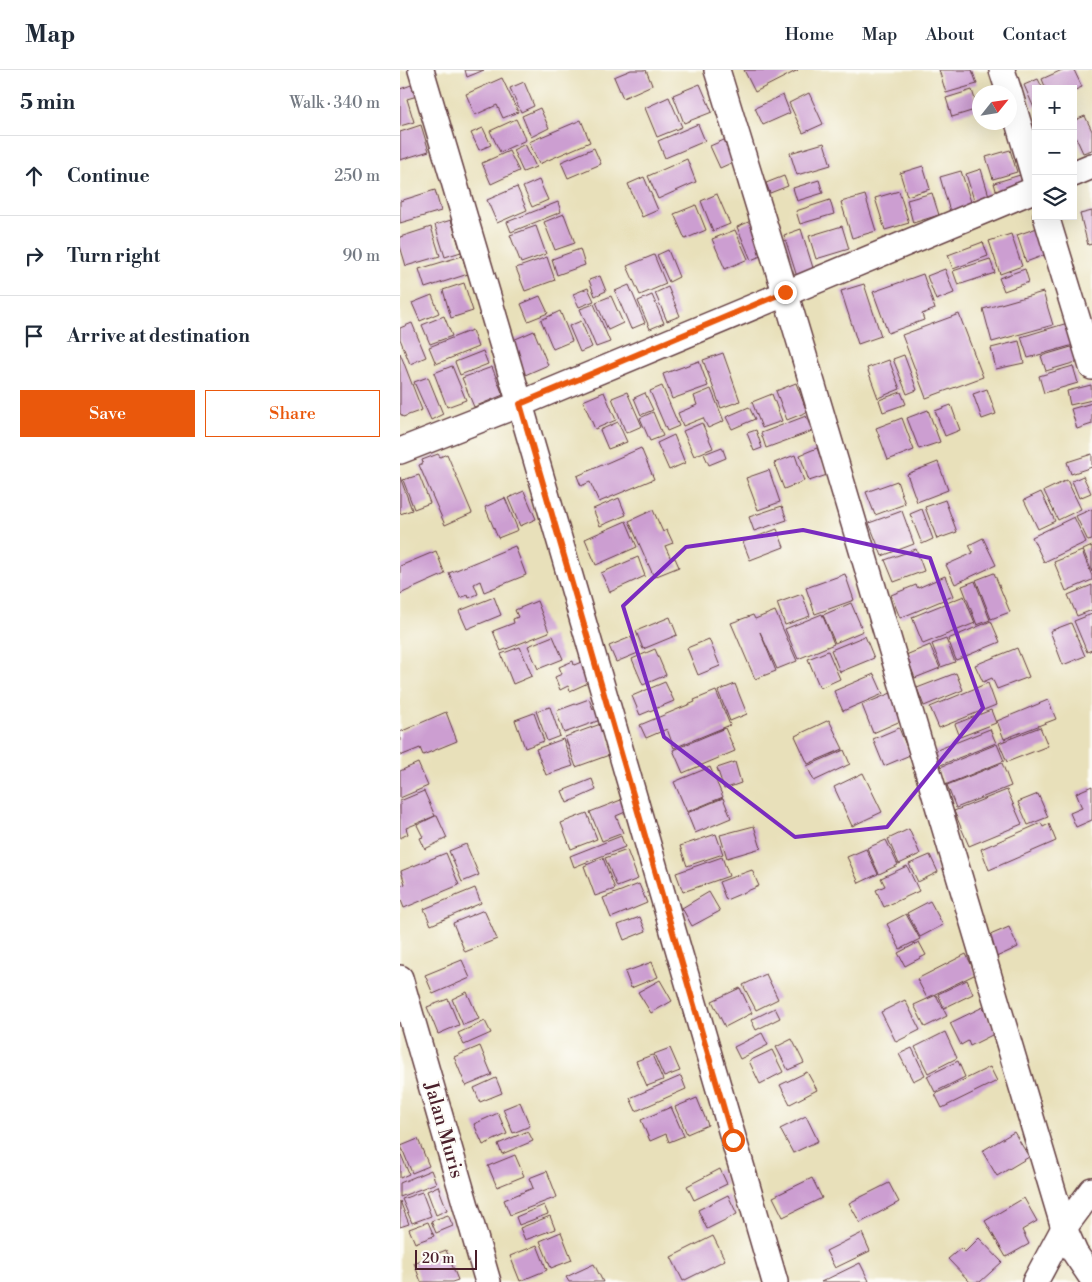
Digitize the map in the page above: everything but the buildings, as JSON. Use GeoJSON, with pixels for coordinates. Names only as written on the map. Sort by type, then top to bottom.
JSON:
{"type":"FeatureCollection","features":[{"type":"Feature","properties":{"kind":"street"},"geometry":{"type":"LineString","coordinates":[[421,70],[775,1282]]}},
{"type":"Feature","properties":{"kind":"street"},"geometry":{"type":"LineString","coordinates":[[717,70],[1064,1228],[1075,1253],[1092,1278]]}},
{"type":"Feature","properties":{"kind":"street"},"geometry":{"type":"LineString","coordinates":[[1002,70],[1006,85]]}},
{"type":"Feature","properties":{"kind":"street"},"geometry":{"type":"LineString","coordinates":[[1017,120],[1034,175]]}},
{"type":"Feature","properties":{"kind":"street"},"geometry":{"type":"LineString","coordinates":[[1077,172],[1092,166]]}},
{"type":"Feature","properties":{"kind":"street"},"geometry":{"type":"LineString","coordinates":[[400,451],[520,404],[1032,191]]}},
{"type":"Feature","properties":{"kind":"street"},"geometry":{"type":"LineString","coordinates":[[1047,220],[1092,367]]}},
{"type":"Feature","properties":{"kind":"street","name":"Jalan Muris"},"geometry":{"type":"LineString","coordinates":[[400,978],[488,1282]]}},
{"type":"Feature","properties":{"kind":"street"},"geometry":{"type":"LineString","coordinates":[[1035,1282],[1064,1228],[1092,1190]]}},
{"type":"Feature","properties":{"kind":"highlighted area"},"geometry":{"type":"Polygon","coordinates":[[[803,530],[930,558],[983,708],[887,827],[795,837],[664,737],[623,606],[686,547],[803,530]]]}},
{"type":"Feature","properties":{"kind":"route"},"geometry":{"type":"LineString","coordinates":[[733,1140],[520,404],[785,292]]}}]}
